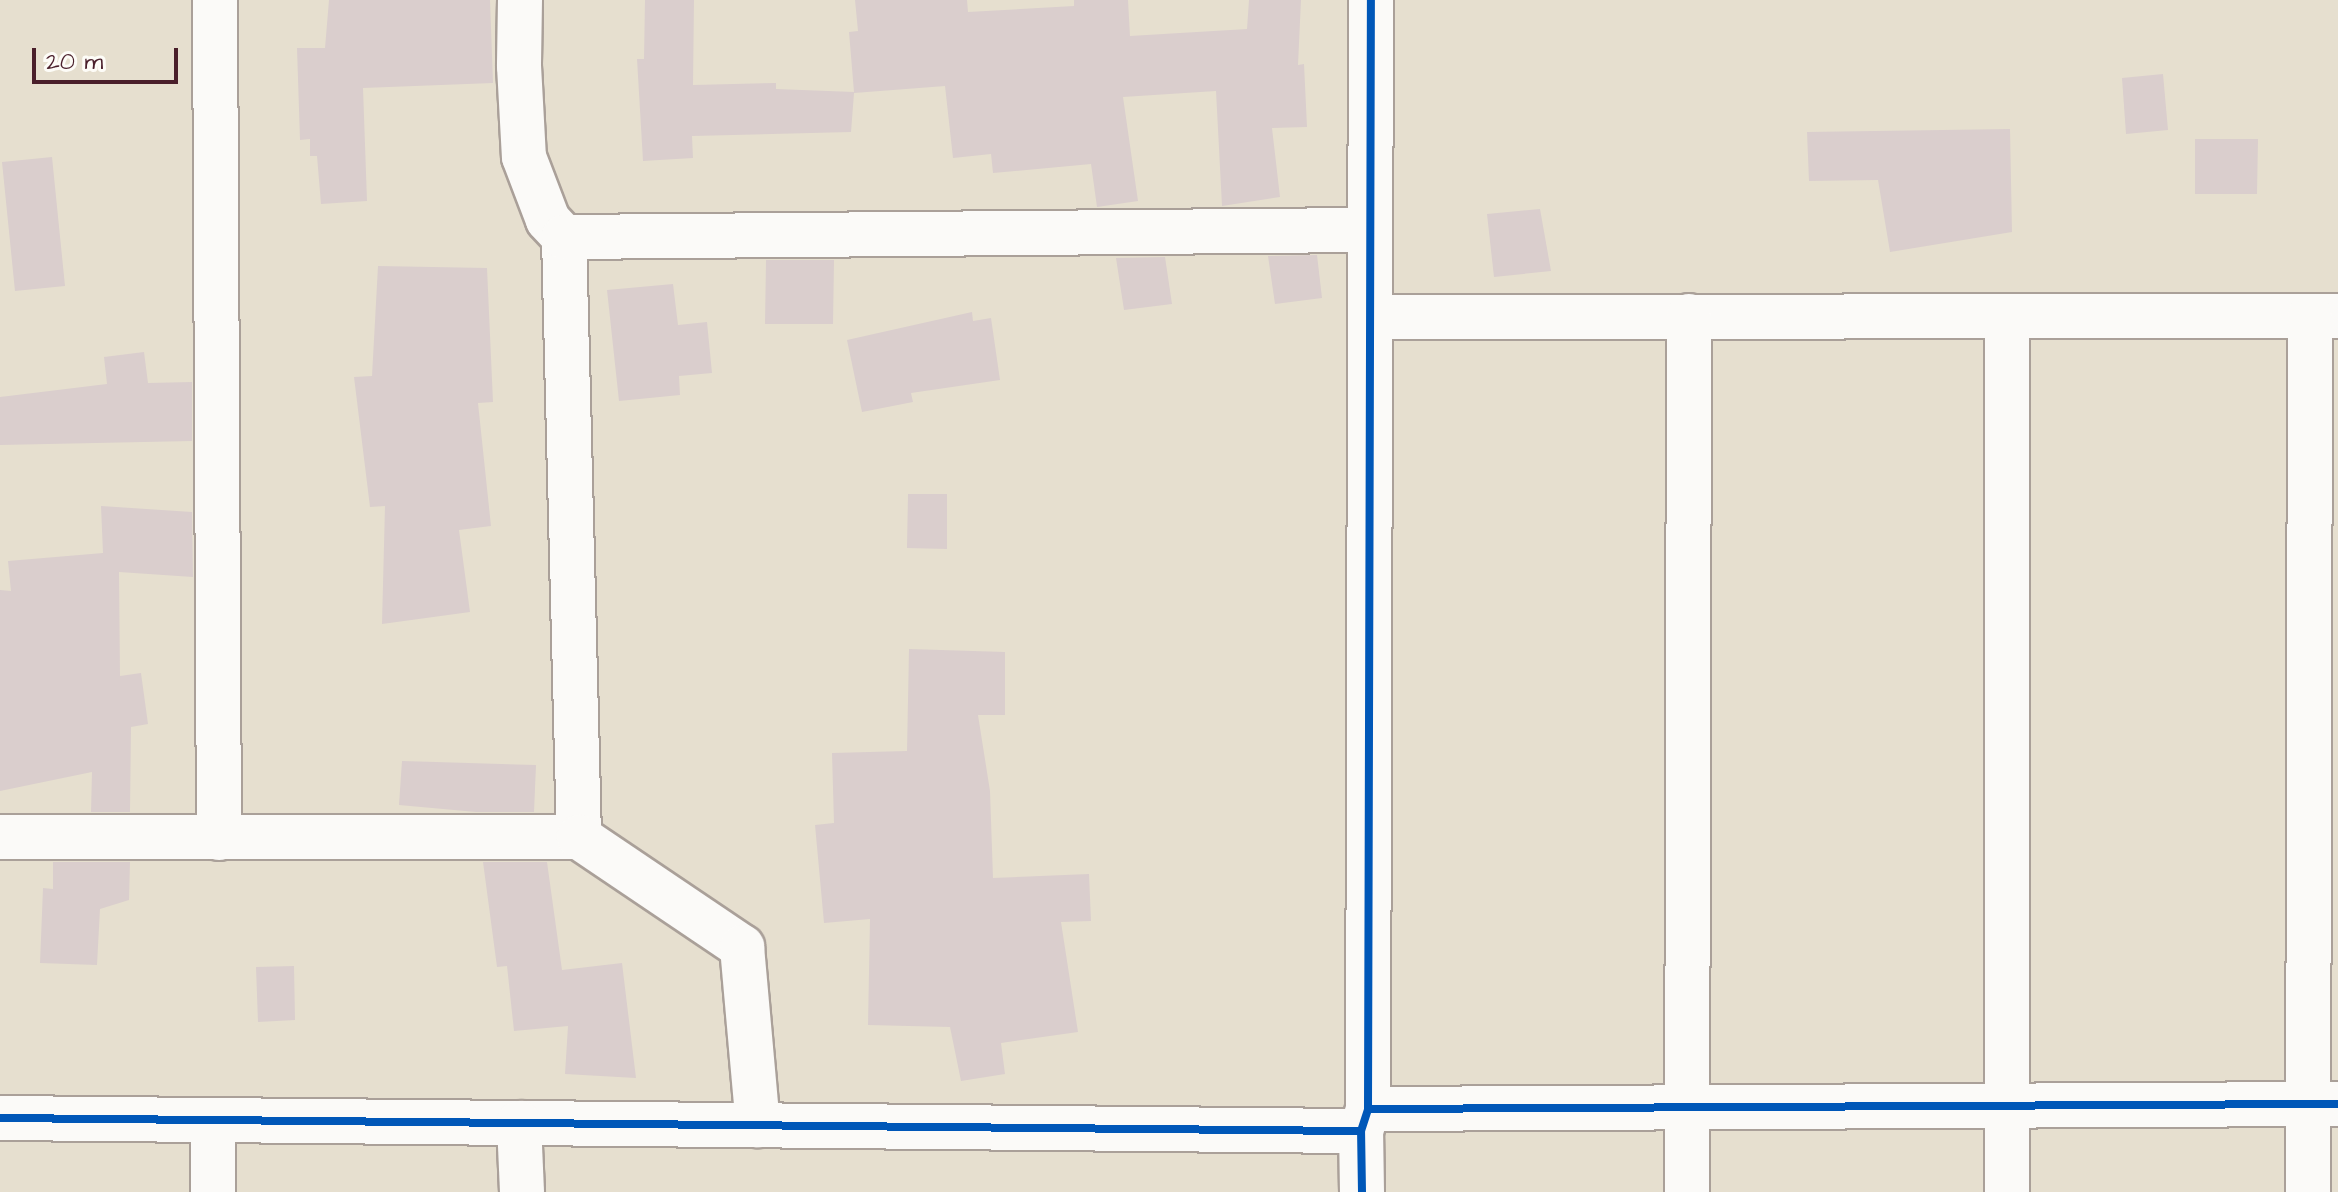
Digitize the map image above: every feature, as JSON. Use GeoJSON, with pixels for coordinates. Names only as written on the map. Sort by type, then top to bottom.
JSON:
{"type":"FeatureCollection","features":[{"type":"Feature","properties":{"kind":"street"},"geometry":{"type":"LineString","coordinates":[[215,0],[219,838]]}},
{"type":"Feature","properties":{"kind":"street"},"geometry":{"type":"LineString","coordinates":[[520,0],[519,66],[524,157],[548,220],[564,237],[579,837]]}},
{"type":"Feature","properties":{"kind":"street"},"geometry":{"type":"LineString","coordinates":[[1362,1192],[1365,1120],[1371,0]]}},
{"type":"Feature","properties":{"kind":"street"},"geometry":{"type":"LineString","coordinates":[[564,237],[1370,230]]}},
{"type":"Feature","properties":{"kind":"street"},"geometry":{"type":"LineString","coordinates":[[1687,1192],[1689,316]]}},
{"type":"Feature","properties":{"kind":"street"},"geometry":{"type":"LineString","coordinates":[[1370,317],[2324,316],[2324,1104],[2308,1192]]}},
{"type":"Feature","properties":{"kind":"street"},"geometry":{"type":"LineString","coordinates":[[2007,317],[2007,1192]]}},
{"type":"Feature","properties":{"kind":"street"},"geometry":{"type":"LineString","coordinates":[[0,837],[579,837],[742,947],[758,1125]]}},
{"type":"Feature","properties":{"kind":"street"},"geometry":{"type":"LineString","coordinates":[[0,1118],[758,1125],[1365,1120],[1688,1105],[2007,1107],[2324,1104]]}},
{"type":"Feature","properties":{"kind":"street"},"geometry":{"type":"LineString","coordinates":[[213,1121],[213,1192]]}},
{"type":"Feature","properties":{"kind":"street"},"geometry":{"type":"LineString","coordinates":[[519,1123],[522,1192]]}},
{"type":"Feature","properties":{"kind":"building"},"geometry":{"type":"Polygon","coordinates":[[[329,0],[490,0],[493,83],[363,88],[367,201],[321,204],[317,156],[310,156],[310,139],[300,140],[297,48],[325,48],[329,0]]]}},
{"type":"Feature","properties":{"kind":"building"},"geometry":{"type":"Polygon","coordinates":[[[645,0],[694,0],[693,85],[776,83],[776,89],[854,92],[849,32],[858,31],[855,0],[967,0],[968,12],[1074,6],[1074,0],[1128,0],[1130,36],[1247,29],[1249,0],[1301,0],[1298,65],[1304,64],[1307,127],[1272,128],[1280,197],[1222,206],[1216,91],[1123,97],[1138,201],[1097,207],[1091,164],[993,173],[991,154],[953,158],[945,86],[854,93],[851,132],[692,136],[693,158],[643,161],[637,59],[644,59],[645,0]]]}},
{"type":"Feature","properties":{"kind":"building"},"geometry":{"type":"Polygon","coordinates":[[[2163,74],[2168,130],[2126,134],[2122,78],[2163,74]]]}},
{"type":"Feature","properties":{"kind":"building"},"geometry":{"type":"Polygon","coordinates":[[[2010,129],[2012,232],[1890,252],[1878,180],[1809,181],[1807,132],[2010,129]]]}},
{"type":"Feature","properties":{"kind":"building"},"geometry":{"type":"Polygon","coordinates":[[[2195,139],[2258,139],[2257,194],[2195,194],[2195,139]]]}},
{"type":"Feature","properties":{"kind":"building"},"geometry":{"type":"Polygon","coordinates":[[[52,157],[65,286],[15,291],[2,162],[52,157]]]}},
{"type":"Feature","properties":{"kind":"building"},"geometry":{"type":"Polygon","coordinates":[[[1540,209],[1551,271],[1494,277],[1487,214],[1540,209]]]}},
{"type":"Feature","properties":{"kind":"building"},"geometry":{"type":"Polygon","coordinates":[[[1317,255],[1322,298],[1275,304],[1268,256],[1317,255]]]}},
{"type":"Feature","properties":{"kind":"building"},"geometry":{"type":"Polygon","coordinates":[[[1165,257],[1172,304],[1124,310],[1116,258],[1165,257]]]}},
{"type":"Feature","properties":{"kind":"building"},"geometry":{"type":"Polygon","coordinates":[[[766,260],[834,260],[833,324],[765,324],[766,260]]]}},
{"type":"Feature","properties":{"kind":"building"},"geometry":{"type":"Polygon","coordinates":[[[378,266],[487,268],[493,402],[478,403],[491,526],[459,530],[470,612],[382,624],[385,506],[370,507],[354,377],[372,376],[378,266]]]}},
{"type":"Feature","properties":{"kind":"building"},"geometry":{"type":"Polygon","coordinates":[[[673,284],[678,325],[707,322],[712,373],[679,376],[680,395],[619,401],[607,290],[673,284]]]}},
{"type":"Feature","properties":{"kind":"building"},"geometry":{"type":"Polygon","coordinates":[[[972,312],[973,321],[991,318],[1000,380],[911,393],[913,402],[862,412],[847,340],[972,312]]]}},
{"type":"Feature","properties":{"kind":"building"},"geometry":{"type":"Polygon","coordinates":[[[144,352],[148,383],[192,382],[192,441],[0,445],[0,397],[107,384],[104,357],[144,352]]]}},
{"type":"Feature","properties":{"kind":"building"},"geometry":{"type":"Polygon","coordinates":[[[908,494],[947,494],[947,549],[907,548],[908,494]]]}},
{"type":"Feature","properties":{"kind":"building"},"geometry":{"type":"Polygon","coordinates":[[[101,506],[192,512],[193,577],[119,572],[120,676],[141,673],[148,724],[131,727],[130,812],[91,812],[92,772],[0,791],[0,590],[11,591],[8,561],[103,553],[101,506]]]}},
{"type":"Feature","properties":{"kind":"building"},"geometry":{"type":"Polygon","coordinates":[[[909,649],[1005,652],[1005,715],[978,715],[990,791],[993,878],[1089,874],[1091,921],[1061,922],[1078,1032],[1001,1043],[1005,1074],[961,1081],[950,1027],[868,1025],[870,919],[824,923],[815,825],[834,823],[832,753],[907,751],[909,649]]]}},
{"type":"Feature","properties":{"kind":"building"},"geometry":{"type":"Polygon","coordinates":[[[402,761],[536,765],[534,812],[476,812],[399,805],[402,761]]]}},
{"type":"Feature","properties":{"kind":"building"},"geometry":{"type":"Polygon","coordinates":[[[53,862],[130,862],[129,900],[100,909],[97,965],[40,963],[43,888],[53,889],[53,862]]]}},
{"type":"Feature","properties":{"kind":"building"},"geometry":{"type":"Polygon","coordinates":[[[483,862],[547,862],[562,970],[622,963],[636,1078],[565,1074],[568,1026],[514,1031],[507,966],[497,967],[483,862]]]}},
{"type":"Feature","properties":{"kind":"building"},"geometry":{"type":"Polygon","coordinates":[[[294,966],[295,1020],[258,1022],[256,967],[294,966]]]}},
{"type":"Feature","properties":{"kind":"cycle path"},"geometry":{"type":"LineString","coordinates":[[1362,1192],[1361,1131],[1368,1109],[1371,0]]}},
{"type":"Feature","properties":{"kind":"cycle path"},"geometry":{"type":"LineString","coordinates":[[1368,1109],[2338,1104]]}},
{"type":"Feature","properties":{"kind":"cycle path"},"geometry":{"type":"LineString","coordinates":[[0,1118],[1361,1131]]}}]}
